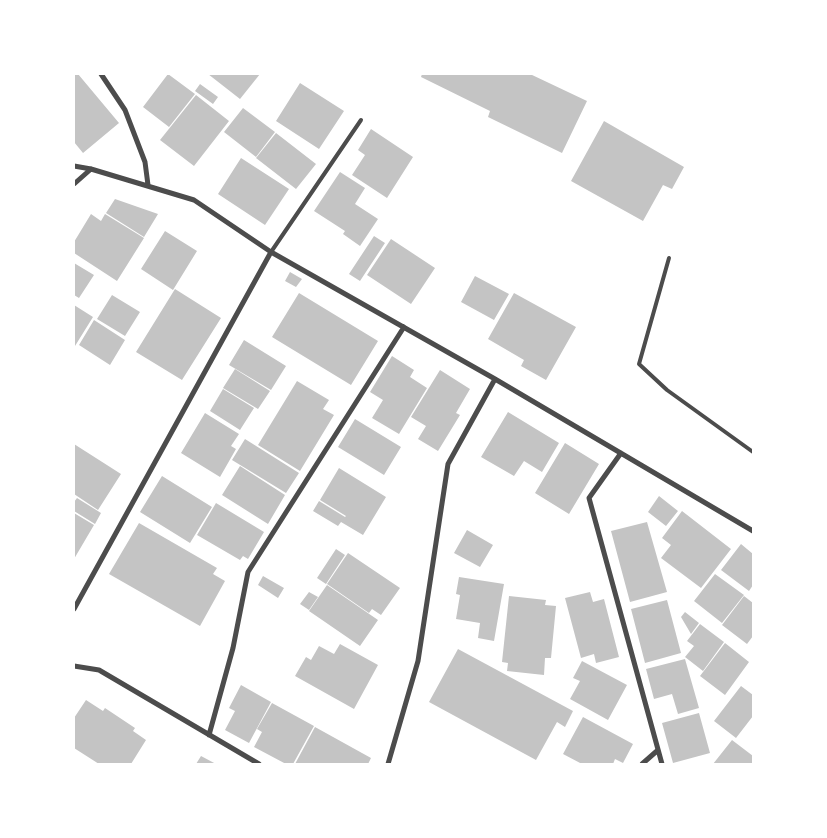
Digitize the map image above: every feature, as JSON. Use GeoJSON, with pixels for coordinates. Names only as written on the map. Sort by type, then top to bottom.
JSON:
{"type":"FeatureCollection","features":[{"type":"Feature","properties":{"kind":"street"},"geometry":{"type":"LineString","coordinates":[[102,74],[125,110],[145,162],[148,185]]}},
{"type":"Feature","properties":{"kind":"street"},"geometry":{"type":"LineString","coordinates":[[74,166],[148,185],[194,200],[271,252],[495,379],[753,531]]}},
{"type":"Feature","properties":{"kind":"street"},"geometry":{"type":"LineString","coordinates":[[74,184],[91,169]]}},
{"type":"Feature","properties":{"kind":"street"},"geometry":{"type":"LineString","coordinates":[[74,609],[271,252]]}},
{"type":"Feature","properties":{"kind":"street"},"geometry":{"type":"LineString","coordinates":[[209,735],[233,648],[248,572],[404,327]]}},
{"type":"Feature","properties":{"kind":"street"},"geometry":{"type":"LineString","coordinates":[[388,764],[418,661],[448,464],[495,379]]}},
{"type":"Feature","properties":{"kind":"street"},"geometry":{"type":"LineString","coordinates":[[621,453],[589,498],[662,764]]}},
{"type":"Feature","properties":{"kind":"street"},"geometry":{"type":"LineString","coordinates":[[74,666],[99,670],[259,764]]}},
{"type":"Feature","properties":{"kind":"street"},"geometry":{"type":"LineString","coordinates":[[642,764],[658,750]]}},
{"type":"Feature","properties":{"kind":"lane"},"geometry":{"type":"LineString","coordinates":[[271,252],[361,120]]}},
{"type":"Feature","properties":{"kind":"lane"},"geometry":{"type":"LineString","coordinates":[[669,258],[639,364],[667,390],[753,452]]}},
{"type":"Feature","properties":{"kind":"building"},"geometry":{"type":"Polygon","coordinates":[[[74,74],[78,74],[119,123],[83,153],[74,142],[74,74]]]}},
{"type":"Feature","properties":{"kind":"building"},"geometry":{"type":"Polygon","coordinates":[[[168,74],[195,94],[169,127],[143,107],[168,74]]]}},
{"type":"Feature","properties":{"kind":"building"},"geometry":{"type":"Polygon","coordinates":[[[208,74],[260,74],[240,99],[208,74]]]}},
{"type":"Feature","properties":{"kind":"building"},"geometry":{"type":"Polygon","coordinates":[[[422,74],[530,74],[587,101],[562,153],[488,117],[490,111],[421,77],[422,74]]]}},
{"type":"Feature","properties":{"kind":"building"},"geometry":{"type":"Polygon","coordinates":[[[300,83],[344,111],[319,149],[276,121],[300,83]]]}},
{"type":"Feature","properties":{"kind":"building"},"geometry":{"type":"Polygon","coordinates":[[[200,84],[218,97],[213,104],[195,91],[200,84]]]}},
{"type":"Feature","properties":{"kind":"building"},"geometry":{"type":"Polygon","coordinates":[[[196,95],[229,121],[194,166],[160,140],[196,95]]]}},
{"type":"Feature","properties":{"kind":"building"},"geometry":{"type":"Polygon","coordinates":[[[243,108],[275,132],[256,157],[224,132],[243,108]]]}},
{"type":"Feature","properties":{"kind":"building"},"geometry":{"type":"Polygon","coordinates":[[[604,121],[684,167],[672,189],[663,185],[643,221],[571,181],[604,121]]]}},
{"type":"Feature","properties":{"kind":"building"},"geometry":{"type":"Polygon","coordinates":[[[371,129],[413,157],[387,198],[352,175],[365,155],[358,150],[371,129]]]}},
{"type":"Feature","properties":{"kind":"building"},"geometry":{"type":"Polygon","coordinates":[[[276,133],[316,164],[296,189],[256,158],[276,133]]]}},
{"type":"Feature","properties":{"kind":"building"},"geometry":{"type":"Polygon","coordinates":[[[241,158],[289,189],[265,225],[218,194],[241,158]]]}},
{"type":"Feature","properties":{"kind":"building"},"geometry":{"type":"Polygon","coordinates":[[[340,172],[365,188],[355,204],[378,219],[360,246],[343,234],[345,231],[314,211],[340,172]]]}},
{"type":"Feature","properties":{"kind":"building"},"geometry":{"type":"Polygon","coordinates":[[[115,199],[158,214],[144,237],[106,213],[115,199]]]}},
{"type":"Feature","properties":{"kind":"building"},"geometry":{"type":"Polygon","coordinates":[[[91,214],[101,221],[105,214],[144,238],[117,281],[74,253],[74,242],[91,214]]]}},
{"type":"Feature","properties":{"kind":"building"},"geometry":{"type":"Polygon","coordinates":[[[165,231],[197,251],[173,290],[141,269],[165,231]]]}},
{"type":"Feature","properties":{"kind":"building"},"geometry":{"type":"Polygon","coordinates":[[[374,236],[385,243],[360,281],[349,274],[374,236]]]}},
{"type":"Feature","properties":{"kind":"building"},"geometry":{"type":"Polygon","coordinates":[[[391,239],[435,268],[411,304],[367,275],[391,239]]]}},
{"type":"Feature","properties":{"kind":"building"},"geometry":{"type":"Polygon","coordinates":[[[74,263],[94,275],[79,298],[74,295],[74,263]]]}},
{"type":"Feature","properties":{"kind":"building"},"geometry":{"type":"Polygon","coordinates":[[[290,272],[302,279],[296,287],[285,281],[290,272]]]}},
{"type":"Feature","properties":{"kind":"building"},"geometry":{"type":"Polygon","coordinates":[[[475,276],[509,294],[494,320],[461,302],[475,276]]]}},
{"type":"Feature","properties":{"kind":"building"},"geometry":{"type":"Polygon","coordinates":[[[175,289],[221,318],[182,380],[136,352],[175,289]]]}},
{"type":"Feature","properties":{"kind":"building"},"geometry":{"type":"Polygon","coordinates":[[[299,293],[378,341],[351,385],[272,337],[299,293]]]}},
{"type":"Feature","properties":{"kind":"building"},"geometry":{"type":"Polygon","coordinates":[[[514,293],[576,327],[546,380],[521,366],[524,360],[488,339],[514,293]]]}},
{"type":"Feature","properties":{"kind":"building"},"geometry":{"type":"Polygon","coordinates":[[[112,295],[140,312],[125,336],[97,319],[112,295]]]}},
{"type":"Feature","properties":{"kind":"building"},"geometry":{"type":"Polygon","coordinates":[[[74,305],[93,317],[75,346],[74,345],[74,305]]]}},
{"type":"Feature","properties":{"kind":"building"},"geometry":{"type":"Polygon","coordinates":[[[94,320],[125,340],[110,365],[79,345],[94,320]]]}},
{"type":"Feature","properties":{"kind":"building"},"geometry":{"type":"Polygon","coordinates":[[[244,340],[286,366],[271,390],[229,365],[244,340]]]}},
{"type":"Feature","properties":{"kind":"building"},"geometry":{"type":"Polygon","coordinates":[[[392,356],[414,370],[410,377],[427,388],[399,434],[372,418],[383,400],[370,392],[392,356]]]}},
{"type":"Feature","properties":{"kind":"building"},"geometry":{"type":"Polygon","coordinates":[[[235,369],[270,391],[258,409],[223,388],[235,369]]]}},
{"type":"Feature","properties":{"kind":"building"},"geometry":{"type":"Polygon","coordinates":[[[440,370],[470,389],[456,413],[460,415],[438,451],[418,439],[426,426],[411,417],[440,370]]]}},
{"type":"Feature","properties":{"kind":"building"},"geometry":{"type":"Polygon","coordinates":[[[297,381],[329,400],[323,409],[334,415],[300,471],[258,445],[297,381]]]}},
{"type":"Feature","properties":{"kind":"building"},"geometry":{"type":"Polygon","coordinates":[[[223,389],[254,408],[240,430],[210,411],[223,389]]]}},
{"type":"Feature","properties":{"kind":"building"},"geometry":{"type":"Polygon","coordinates":[[[508,412],[559,443],[542,472],[524,461],[514,476],[481,457],[508,412]]]}},
{"type":"Feature","properties":{"kind":"building"},"geometry":{"type":"Polygon","coordinates":[[[205,413],[239,434],[231,446],[236,449],[220,477],[181,453],[205,413]]]}},
{"type":"Feature","properties":{"kind":"building"},"geometry":{"type":"Polygon","coordinates":[[[355,419],[401,447],[384,475],[338,447],[355,419]]]}},
{"type":"Feature","properties":{"kind":"building"},"geometry":{"type":"Polygon","coordinates":[[[245,439],[299,473],[286,493],[232,460],[245,439]]]}},
{"type":"Feature","properties":{"kind":"building"},"geometry":{"type":"Polygon","coordinates":[[[565,443],[599,464],[569,514],[535,493],[565,443]]]}},
{"type":"Feature","properties":{"kind":"building"},"geometry":{"type":"Polygon","coordinates":[[[74,444],[121,474],[98,510],[74,494],[74,444]]]}},
{"type":"Feature","properties":{"kind":"building"},"geometry":{"type":"Polygon","coordinates":[[[240,466],[285,495],[268,524],[222,495],[240,466]]]}},
{"type":"Feature","properties":{"kind":"building"},"geometry":{"type":"Polygon","coordinates":[[[339,468],[386,497],[363,535],[341,522],[338,526],[313,511],[319,501],[346,516],[320,500],[339,468]]]}},
{"type":"Feature","properties":{"kind":"building"},"geometry":{"type":"Polygon","coordinates":[[[162,476],[212,507],[190,543],[140,512],[162,476]]]}},
{"type":"Feature","properties":{"kind":"building"},"geometry":{"type":"Polygon","coordinates":[[[659,496],[678,511],[666,526],[648,512],[659,496]]]}},
{"type":"Feature","properties":{"kind":"building"},"geometry":{"type":"Polygon","coordinates":[[[77,498],[101,513],[95,524],[74,511],[74,502],[77,498]]]}},
{"type":"Feature","properties":{"kind":"building"},"geometry":{"type":"Polygon","coordinates":[[[216,503],[264,532],[248,559],[243,556],[240,560],[197,535],[216,503]]]}},
{"type":"Feature","properties":{"kind":"building"},"geometry":{"type":"Polygon","coordinates":[[[682,511],[731,549],[701,588],[661,558],[671,545],[662,538],[682,511]]]}},
{"type":"Feature","properties":{"kind":"building"},"geometry":{"type":"Polygon","coordinates":[[[74,513],[94,525],[74,559],[74,513]]]}},
{"type":"Feature","properties":{"kind":"building"},"geometry":{"type":"Polygon","coordinates":[[[647,522],[667,592],[630,602],[611,531],[647,522]]]}},
{"type":"Feature","properties":{"kind":"building"},"geometry":{"type":"Polygon","coordinates":[[[139,523],[217,568],[213,574],[225,581],[200,626],[109,574],[139,523]]]}},
{"type":"Feature","properties":{"kind":"building"},"geometry":{"type":"Polygon","coordinates":[[[467,530],[493,545],[480,567],[454,553],[467,530]]]}},
{"type":"Feature","properties":{"kind":"building"},"geometry":{"type":"Polygon","coordinates":[[[741,544],[753,554],[753,585],[749,591],[721,570],[741,544]]]}},
{"type":"Feature","properties":{"kind":"building"},"geometry":{"type":"Polygon","coordinates":[[[336,549],[345,555],[326,584],[317,578],[336,549]]]}},
{"type":"Feature","properties":{"kind":"building"},"geometry":{"type":"Polygon","coordinates":[[[348,553],[400,588],[381,615],[372,609],[369,613],[327,584],[348,553]]]}},
{"type":"Feature","properties":{"kind":"building"},"geometry":{"type":"Polygon","coordinates":[[[715,574],[744,595],[722,623],[694,601],[715,574]]]}},
{"type":"Feature","properties":{"kind":"building"},"geometry":{"type":"Polygon","coordinates":[[[263,576],[284,588],[278,598],[258,585],[263,576]]]}},
{"type":"Feature","properties":{"kind":"building"},"geometry":{"type":"Polygon","coordinates":[[[459,577],[504,584],[494,641],[478,638],[480,623],[456,619],[460,595],[456,594],[459,577]]]}},
{"type":"Feature","properties":{"kind":"building"},"geometry":{"type":"Polygon","coordinates":[[[327,585],[378,620],[360,646],[309,611],[327,585]]]}},
{"type":"Feature","properties":{"kind":"building"},"geometry":{"type":"Polygon","coordinates":[[[309,592],[318,597],[309,610],[300,604],[309,592]]]}},
{"type":"Feature","properties":{"kind":"building"},"geometry":{"type":"Polygon","coordinates":[[[590,592],[593,602],[604,599],[619,657],[596,663],[594,654],[581,658],[565,598],[590,592]]]}},
{"type":"Feature","properties":{"kind":"building"},"geometry":{"type":"Polygon","coordinates":[[[509,596],[546,600],[545,605],[556,606],[551,658],[545,658],[544,675],[507,671],[508,663],[502,662],[509,596]]]}},
{"type":"Feature","properties":{"kind":"building"},"geometry":{"type":"Polygon","coordinates":[[[744,596],[753,603],[753,636],[747,644],[722,625],[744,596]]]}},
{"type":"Feature","properties":{"kind":"building"},"geometry":{"type":"Polygon","coordinates":[[[667,600],[681,653],[645,663],[631,609],[667,600]]]}},
{"type":"Feature","properties":{"kind":"building"},"geometry":{"type":"Polygon","coordinates":[[[685,612],[699,623],[691,634],[681,617],[685,612]]]}},
{"type":"Feature","properties":{"kind":"building"},"geometry":{"type":"Polygon","coordinates":[[[700,624],[724,642],[703,671],[685,657],[694,646],[687,641],[700,624]]]}},
{"type":"Feature","properties":{"kind":"building"},"geometry":{"type":"Polygon","coordinates":[[[725,643],[749,662],[725,695],[700,676],[725,643]]]}},
{"type":"Feature","properties":{"kind":"building"},"geometry":{"type":"Polygon","coordinates":[[[340,644],[378,665],[354,709],[295,676],[306,657],[311,660],[319,646],[334,654],[340,644]]]}},
{"type":"Feature","properties":{"kind":"building"},"geometry":{"type":"Polygon","coordinates":[[[458,649],[573,711],[565,727],[557,722],[536,760],[429,702],[458,649]]]}},
{"type":"Feature","properties":{"kind":"building"},"geometry":{"type":"Polygon","coordinates":[[[685,659],[699,708],[678,714],[672,694],[654,699],[646,669],[685,659]]]}},
{"type":"Feature","properties":{"kind":"building"},"geometry":{"type":"Polygon","coordinates":[[[582,661],[627,685],[608,720],[570,699],[580,681],[573,678],[582,661]]]}},
{"type":"Feature","properties":{"kind":"building"},"geometry":{"type":"Polygon","coordinates":[[[241,685],[271,702],[249,743],[225,730],[235,711],[229,708],[241,685]]]}},
{"type":"Feature","properties":{"kind":"building"},"geometry":{"type":"Polygon","coordinates":[[[741,686],[753,695],[753,716],[736,738],[714,721],[741,686]]]}},
{"type":"Feature","properties":{"kind":"building"},"geometry":{"type":"Polygon","coordinates":[[[86,700],[103,711],[105,708],[135,728],[133,731],[146,740],[131,764],[99,764],[74,748],[74,718],[86,700]]]}},
{"type":"Feature","properties":{"kind":"building"},"geometry":{"type":"Polygon","coordinates":[[[272,703],[314,726],[293,764],[286,764],[254,747],[262,732],[257,729],[272,703]]]}},
{"type":"Feature","properties":{"kind":"building"},"geometry":{"type":"Polygon","coordinates":[[[699,713],[710,753],[673,763],[662,723],[699,713]]]}},
{"type":"Feature","properties":{"kind":"building"},"geometry":{"type":"Polygon","coordinates":[[[583,717],[633,744],[623,763],[615,759],[613,764],[582,764],[563,754],[583,717]]]}},
{"type":"Feature","properties":{"kind":"building"},"geometry":{"type":"Polygon","coordinates":[[[315,727],[371,758],[368,764],[295,764],[315,727]]]}},
{"type":"Feature","properties":{"kind":"building"},"geometry":{"type":"Polygon","coordinates":[[[732,740],[753,756],[753,764],[713,764],[732,740]]]}},
{"type":"Feature","properties":{"kind":"building"},"geometry":{"type":"Polygon","coordinates":[[[201,756],[216,764],[196,764],[201,756]]]}}]}
